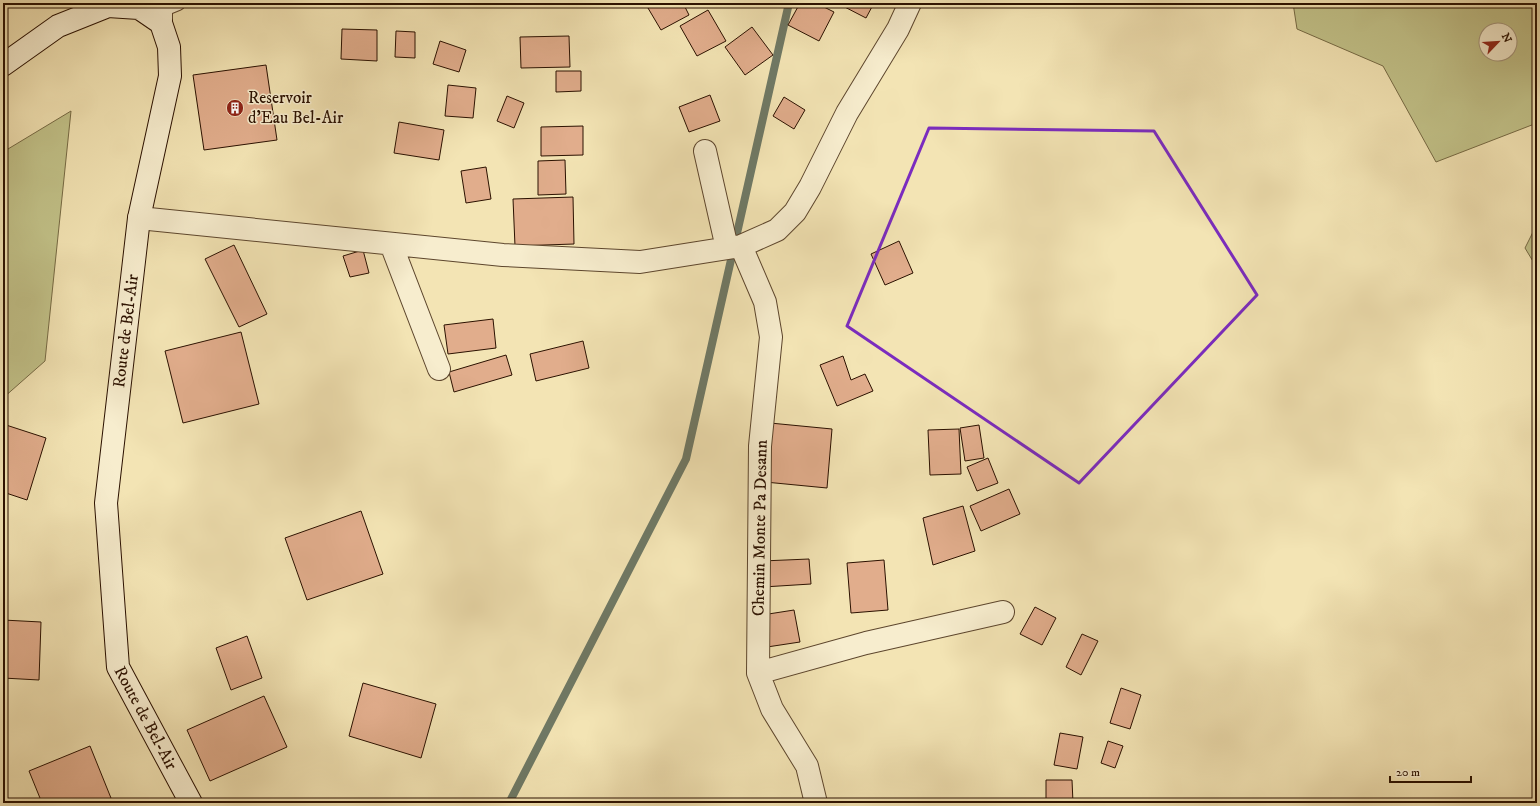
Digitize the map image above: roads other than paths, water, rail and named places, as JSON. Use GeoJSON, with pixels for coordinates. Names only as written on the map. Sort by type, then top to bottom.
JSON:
{"type":"FeatureCollection","features":[{"type":"Feature","properties":{"kind":"street"},"geometry":{"type":"LineString","coordinates":[[139,218],[503,255],[640,262],[734,247],[777,230],[795,212],[810,187],[847,113],[898,29],[910,3]]}},
{"type":"Feature","properties":{"kind":"street","name":"Route de Bel-Air"},"geometry":{"type":"LineString","coordinates":[[3,65],[58,26],[108,6],[165,10],[170,76],[139,218],[106,503],[118,667],[191,803]]}},
{"type":"Feature","properties":{"kind":"street","name":"Chemin Monte Pa Desann"},"geometry":{"type":"LineString","coordinates":[[705,151],[734,247],[765,302],[771,338],[760,446],[758,673],[772,709],[807,766],[816,803]]}},
{"type":"Feature","properties":{"kind":"street"},"geometry":{"type":"LineString","coordinates":[[391,244],[439,369]]}},
{"type":"Feature","properties":{"kind":"street"},"geometry":{"type":"LineString","coordinates":[[758,673],[866,643],[1003,612]]}},
{"type":"Feature","properties":{"kind":"waterway"},"geometry":{"type":"LineString","coordinates":[[509,803],[686,459],[789,3]]}},
{"type":"Feature","properties":{"kind":"place","name":"Reservoir d'Eau Bel-Air"},"geometry":{"type":"Point","coordinates":[235,108]}}]}
